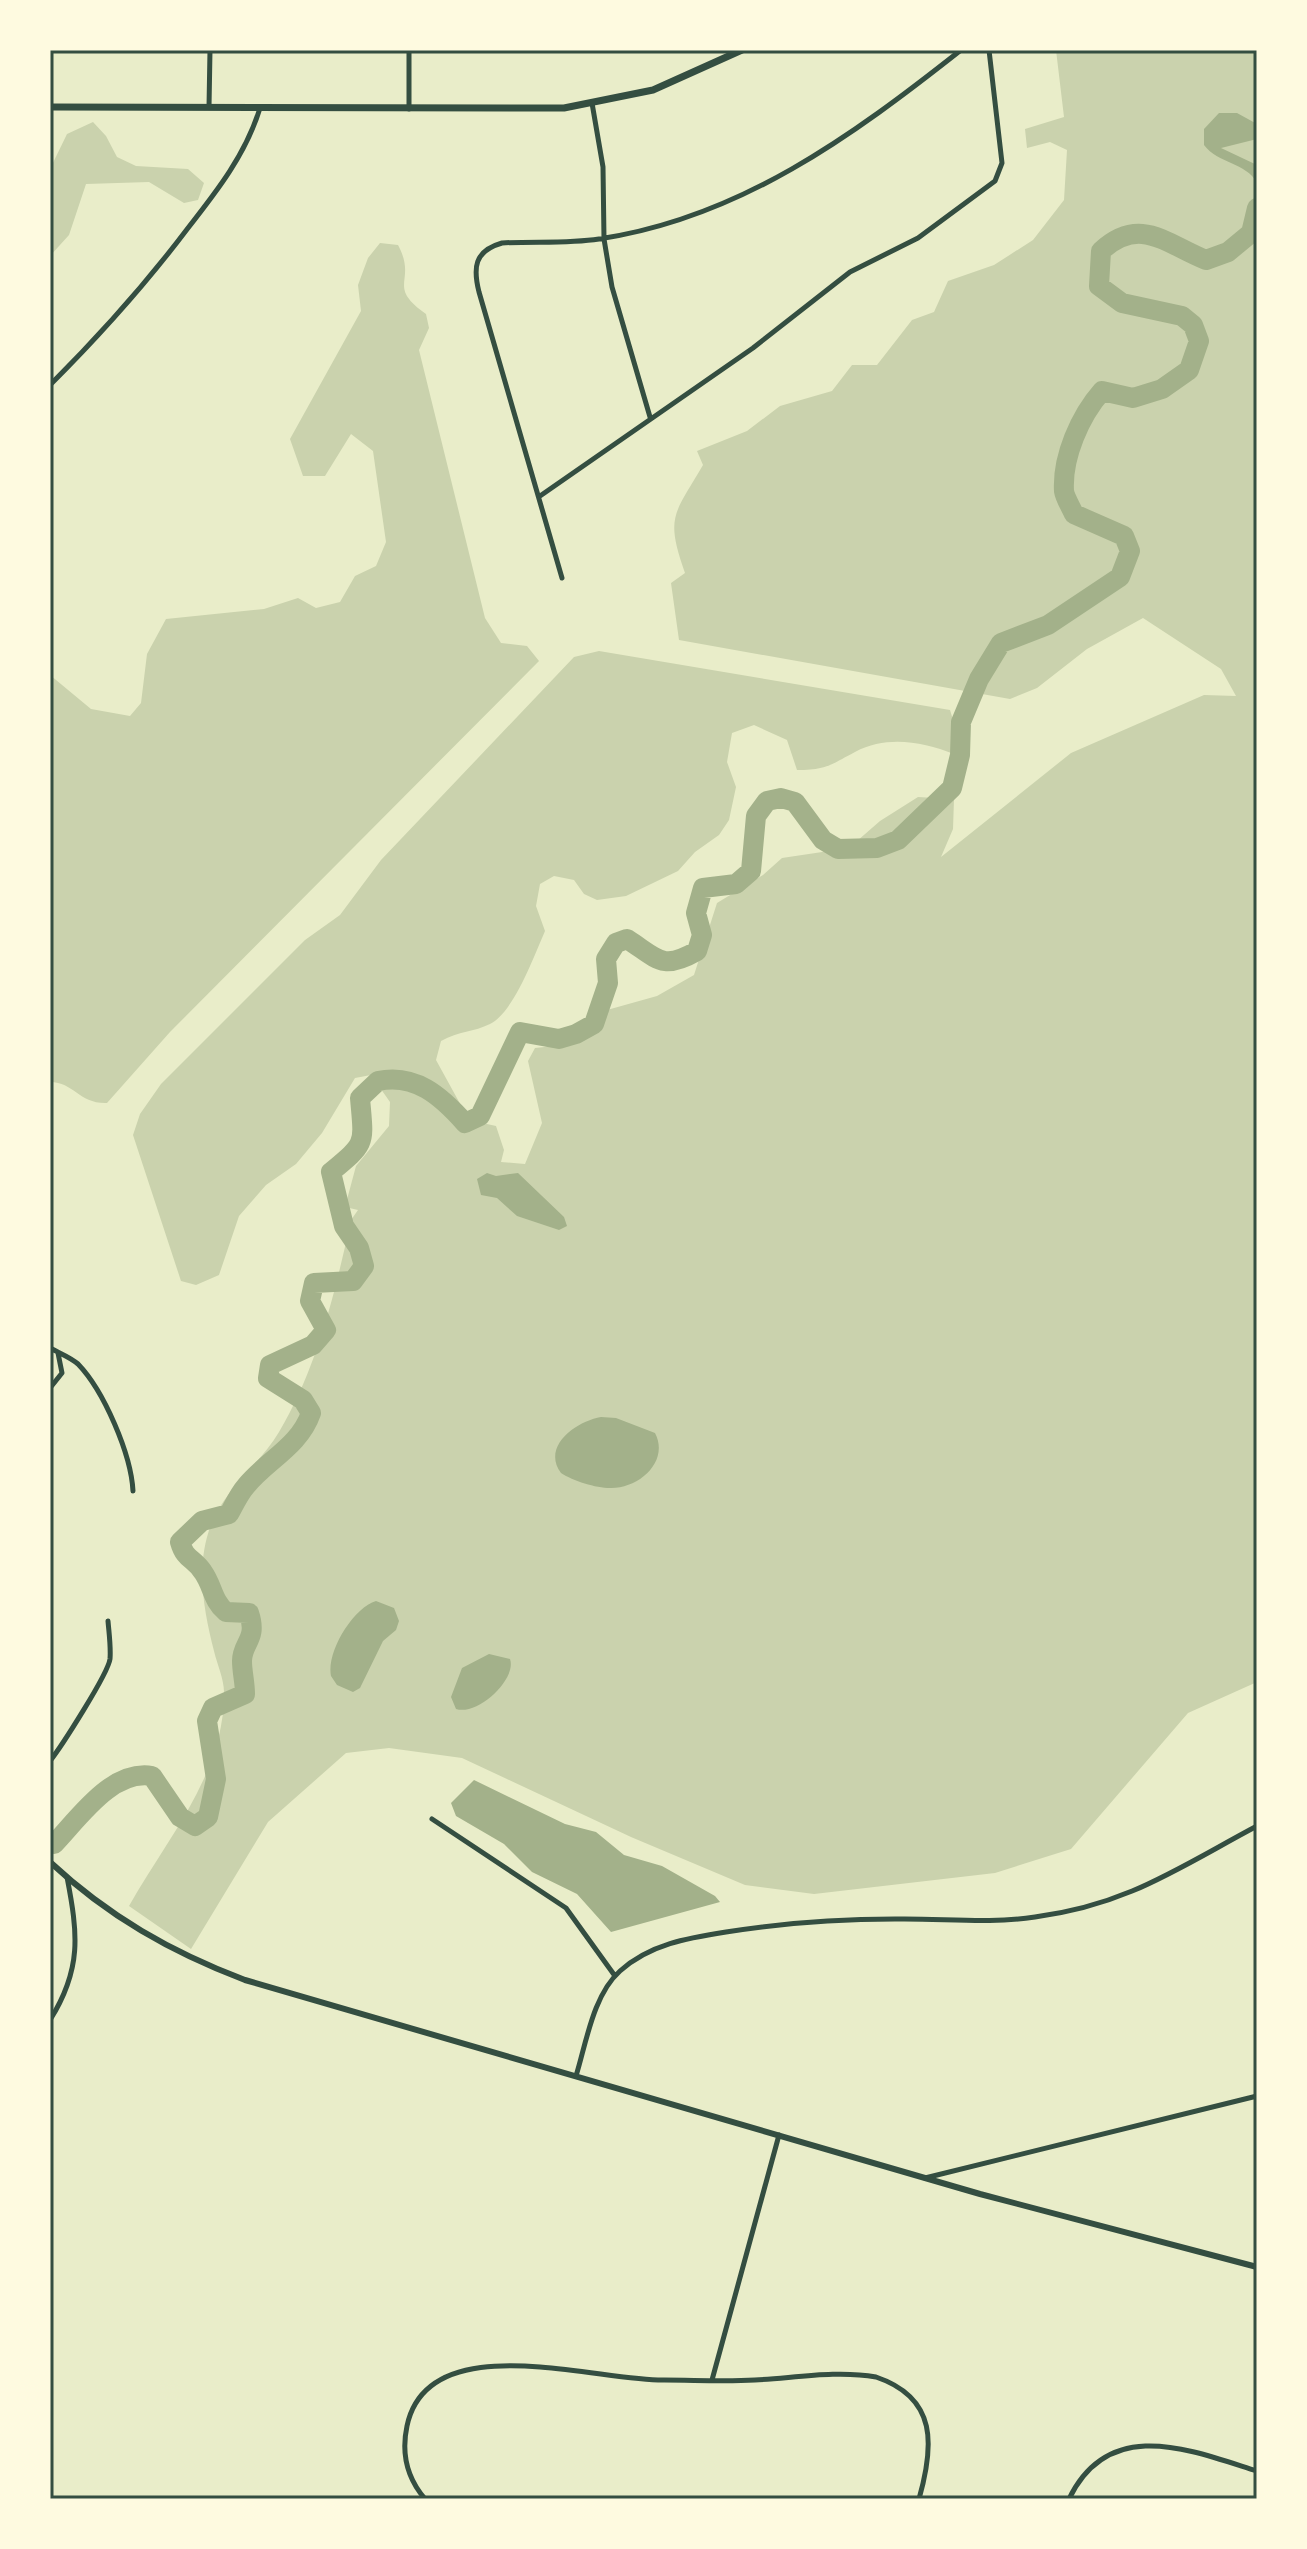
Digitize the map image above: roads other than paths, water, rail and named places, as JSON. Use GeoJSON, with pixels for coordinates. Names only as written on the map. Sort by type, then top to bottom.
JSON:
{"type":"FeatureCollection","features":[{"type":"Feature","properties":{"kind":"main road"},"geometry":{"type":"LineString","coordinates":[[50,107],[532,110],[592,103],[653,90],[742,50]]}},
{"type":"Feature","properties":{"kind":"street"},"geometry":{"type":"LineString","coordinates":[[209,107],[210,50]]}},
{"type":"Feature","properties":{"kind":"street"},"geometry":{"type":"LineString","coordinates":[[409,50],[409,109]]}},
{"type":"Feature","properties":{"kind":"street"},"geometry":{"type":"LineString","coordinates":[[562,578],[479,292],[475,274],[479,256],[491,246],[502,243],[604,239],[688,216],[779,179],[863,127],[961,50]]}},
{"type":"Feature","properties":{"kind":"street"},"geometry":{"type":"LineString","coordinates":[[540,496],[753,348],[850,272],[918,238],[995,181],[1002,163],[989,50]]}},
{"type":"Feature","properties":{"kind":"street"},"geometry":{"type":"LineString","coordinates":[[592,103],[603,167],[604,239],[612,287],[650,417]]}},
{"type":"Feature","properties":{"kind":"street"},"geometry":{"type":"LineString","coordinates":[[50,385],[112,323],[215,193],[241,155],[260,108]]}},
{"type":"Feature","properties":{"kind":"street"},"geometry":{"type":"LineString","coordinates":[[50,1348],[79,1365],[100,1400],[125,1449],[133,1491]]}},
{"type":"Feature","properties":{"kind":"street"},"geometry":{"type":"LineString","coordinates":[[50,1388],[62,1373],[62,1359],[58,1352]]}},
{"type":"Feature","properties":{"kind":"street"},"geometry":{"type":"LineString","coordinates":[[50,1761],[65,1743],[76,1716],[103,1679],[110,1659],[108,1621]]}},
{"type":"Feature","properties":{"kind":"street"},"geometry":{"type":"LineString","coordinates":[[432,1819],[566,1908],[615,1976]]}},
{"type":"Feature","properties":{"kind":"street"},"geometry":{"type":"LineString","coordinates":[[576,2076],[599,2004],[615,1976],[653,1948],[748,1928],[866,1919],[1016,1920],[1089,1906],[1177,1873],[1257,1826]]}},
{"type":"Feature","properties":{"kind":"street"},"geometry":{"type":"LineString","coordinates":[[50,1862],[99,1905],[161,1945],[245,1980],[924,2178],[1257,2267]]}},
{"type":"Feature","properties":{"kind":"street"},"geometry":{"type":"LineString","coordinates":[[50,2020],[62,2001],[75,1954],[77,1928],[67,1877]]}},
{"type":"Feature","properties":{"kind":"street"},"geometry":{"type":"LineString","coordinates":[[924,2178],[1257,2096]]}},
{"type":"Feature","properties":{"kind":"street"},"geometry":{"type":"LineString","coordinates":[[712,2380],[779,2135]]}},
{"type":"Feature","properties":{"kind":"street"},"geometry":{"type":"LineString","coordinates":[[425,2499],[408,2473],[405,2446],[407,2423],[423,2394],[450,2374],[491,2365],[643,2380],[865,2375],[903,2389],[921,2412],[930,2438],[930,2453],[919,2499]]}},
{"type":"Feature","properties":{"kind":"street"},"geometry":{"type":"LineString","coordinates":[[1069,2499],[1099,2462],[1136,2445],[1165,2445],[1257,2471]]}},
{"type":"Feature","properties":{"kind":"waterway"},"geometry":{"type":"LineString","coordinates":[[54,1844],[97,1798],[123,1780],[137,1776],[152,1776],[180,1817],[195,1826],[208,1817],[216,1779],[207,1721],[213,1708],[245,1694],[242,1661],[252,1629],[249,1613],[226,1612],[221,1607],[200,1567],[184,1552],[180,1542],[202,1521],[229,1514],[246,1486],[299,1435],[311,1413],[303,1400],[268,1378],[270,1365],[313,1345],[326,1330],[310,1301],[314,1283],[353,1281],[364,1266],[359,1248],[344,1226],[331,1172],[357,1148],[360,1141],[360,1098],[378,1081],[404,1080],[437,1096],[465,1123],[480,1116],[520,1032],[559,1039],[594,1024],[608,983],[606,959],[616,943],[627,939],[654,957],[668,961],[697,951],[702,935],[696,913],[703,888],[736,884],[751,871],[756,816],[767,801],[781,798],[795,802],[823,840],[838,849],[877,848],[898,840],[952,788],[960,755],[961,722],[979,679],[1001,643],[1048,625],[1120,577],[1130,551],[1124,536],[1074,514],[1065,494],[1064,478],[1069,451],[1086,412],[1102,391],[1133,398],[1162,389],[1189,370],[1199,341],[1193,325],[1182,316],[1122,303],[1099,286],[1101,251],[1115,240],[1141,234],[1153,236],[1206,260],[1228,252],[1251,233],[1257,208]]}}]}
